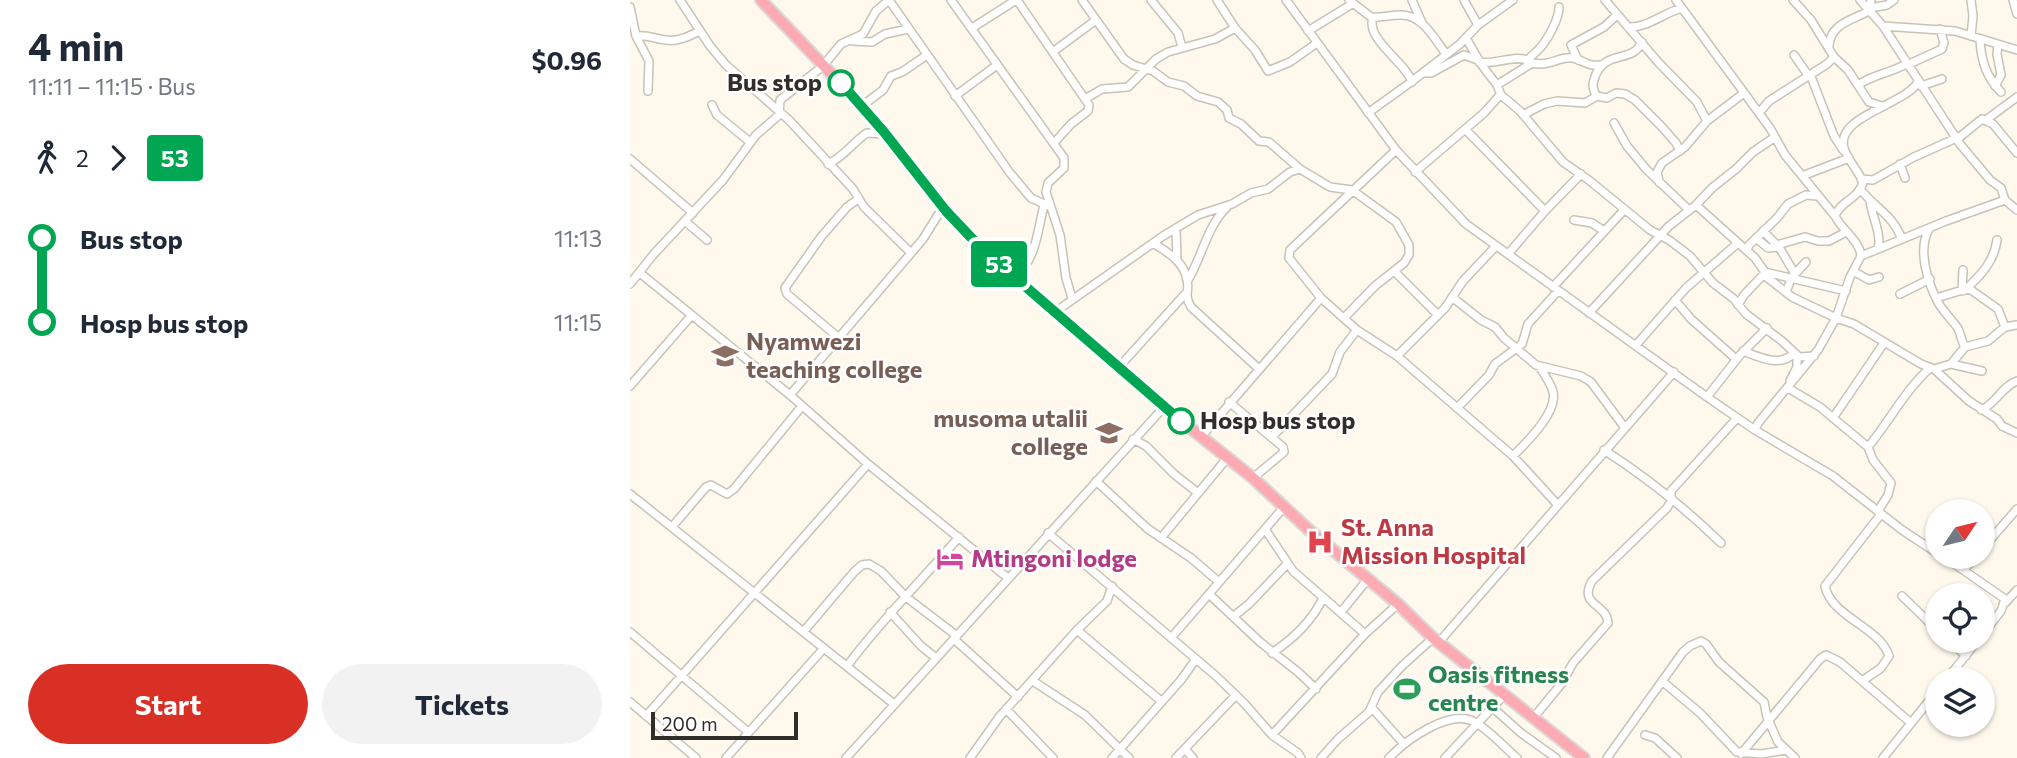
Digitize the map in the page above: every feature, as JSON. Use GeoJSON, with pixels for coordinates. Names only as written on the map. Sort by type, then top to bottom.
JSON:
{"type":"FeatureCollection","features":[{"type":"Feature","properties":{"kind":"highway"},"geometry":{"type":"LineString","coordinates":[[761,0],[862,106],[943,207],[982,249],[1164,407],[1253,478],[1436,640],[1584,758]]}},
{"type":"Feature","properties":{"kind":"street"},"geometry":{"type":"LineString","coordinates":[[680,0],[726,65],[779,111],[851,187],[858,199],[889,233],[911,253]]}},
{"type":"Feature","properties":{"kind":"street"},"geometry":{"type":"LineString","coordinates":[[630,285],[727,176],[750,142],[776,119],[778,105],[783,97],[824,66],[841,44],[863,34],[876,10],[889,0],[1016,181],[1031,198],[1046,205],[1056,220],[1072,298]]}},
{"type":"Feature","properties":{"kind":"street"},"geometry":{"type":"LineString","coordinates":[[951,0],[1054,143],[1065,164],[1062,171],[1047,186],[1046,205],[1035,249],[1027,265],[1014,278]]}},
{"type":"Feature","properties":{"kind":"street"},"geometry":{"type":"LineString","coordinates":[[972,28],[1016,0],[1054,51],[1089,105],[1088,111],[1071,124],[1054,143]]}},
{"type":"Feature","properties":{"kind":"street"},"geometry":{"type":"LineString","coordinates":[[1151,0],[1178,33],[1182,47]]}},
{"type":"Feature","properties":{"kind":"street"},"geometry":{"type":"LineString","coordinates":[[1286,0],[1396,150],[1466,224],[1737,418],[1833,476],[1925,545]]}},
{"type":"Feature","properties":{"kind":"street"},"geometry":{"type":"LineString","coordinates":[[1412,0],[1422,23],[1446,54]]}},
{"type":"Feature","properties":{"kind":"street"},"geometry":{"type":"LineString","coordinates":[[1464,0],[1478,25]]}},
{"type":"Feature","properties":{"kind":"street"},"geometry":{"type":"LineString","coordinates":[[1368,113],[1412,82],[1478,25],[1513,0]]}},
{"type":"Feature","properties":{"kind":"street"},"geometry":{"type":"LineString","coordinates":[[1605,0],[1697,102],[1707,121]]}},
{"type":"Feature","properties":{"kind":"street"},"geometry":{"type":"LineString","coordinates":[[1793,0],[1808,16],[1834,57],[1848,70],[1871,103],[1882,106]]}},
{"type":"Feature","properties":{"kind":"street"},"geometry":{"type":"LineString","coordinates":[[1860,0],[1870,6],[1956,138],[1990,180],[2001,188],[2005,200],[2017,210]]}},
{"type":"Feature","properties":{"kind":"street"},"geometry":{"type":"LineString","coordinates":[[1829,47],[1830,36],[1836,28],[1870,6],[1887,5],[1894,0]]}},
{"type":"Feature","properties":{"kind":"street"},"geometry":{"type":"LineString","coordinates":[[1971,0],[1971,36]]}},
{"type":"Feature","properties":{"kind":"street"},"geometry":{"type":"LineString","coordinates":[[2012,0],[2017,14]]}},
{"type":"Feature","properties":{"kind":"street"},"geometry":{"type":"LineString","coordinates":[[1084,1],[1124,59],[1168,82],[1186,87],[1197,96],[1222,104],[1228,111],[1229,118],[1249,130],[1259,141],[1269,142],[1300,169],[1330,187],[1352,190],[1396,222],[1409,245],[1409,255],[1405,263],[1375,286],[1345,317]]}},
{"type":"Feature","properties":{"kind":"street"},"geometry":{"type":"LineString","coordinates":[[1219,1],[1235,28],[1255,50],[1268,71],[1290,62],[1317,43]]}},
{"type":"Feature","properties":{"kind":"street"},"geometry":{"type":"LineString","coordinates":[[1308,31],[1351,2],[1373,17],[1404,15],[1422,23]]}},
{"type":"Feature","properties":{"kind":"street"},"geometry":{"type":"LineString","coordinates":[[1628,27],[1642,27],[1679,3],[1804,180],[1859,246],[1861,256],[1836,318],[1814,356],[1755,430]]}},
{"type":"Feature","properties":{"kind":"street"},"geometry":{"type":"LineString","coordinates":[[1497,85],[1527,63],[1544,43],[1559,13],[1559,7]]}},
{"type":"Feature","properties":{"kind":"street"},"geometry":{"type":"LineString","coordinates":[[630,8],[634,35],[649,61],[648,91]]}},
{"type":"Feature","properties":{"kind":"street"},"geometry":{"type":"LineString","coordinates":[[1578,60],[1571,45],[1604,27],[1617,15]]}},
{"type":"Feature","properties":{"kind":"street"},"geometry":{"type":"LineString","coordinates":[[1373,17],[1373,29],[1412,82]]}},
{"type":"Feature","properties":{"kind":"street"},"geometry":{"type":"LineString","coordinates":[[1054,51],[1096,20]]}},
{"type":"Feature","properties":{"kind":"street"},"geometry":{"type":"LineString","coordinates":[[1883,26],[1940,29],[2017,50]]}},
{"type":"Feature","properties":{"kind":"street"},"geometry":{"type":"LineString","coordinates":[[1086,99],[1102,89],[1128,87],[1145,69],[1168,52],[1215,39],[1235,28]]}},
{"type":"Feature","properties":{"kind":"street"},"geometry":{"type":"LineString","coordinates":[[849,40],[872,42],[885,34],[908,29]]}},
{"type":"Feature","properties":{"kind":"street"},"geometry":{"type":"LineString","coordinates":[[1858,85],[1876,74],[1942,49],[1944,43],[1940,29]]}},
{"type":"Feature","properties":{"kind":"street"},"geometry":{"type":"LineString","coordinates":[[634,35],[648,35],[673,41],[700,31]]}},
{"type":"Feature","properties":{"kind":"street"},"geometry":{"type":"LineString","coordinates":[[1466,38],[1497,85],[1500,95],[1523,114],[1559,158],[1623,210],[1690,256],[1738,305],[1796,354],[1804,358],[1814,356]]}},
{"type":"Feature","properties":{"kind":"street"},"geometry":{"type":"LineString","coordinates":[[1980,39],[1985,69],[1998,89],[2001,75],[1998,45]]}},
{"type":"Feature","properties":{"kind":"street"},"geometry":{"type":"LineString","coordinates":[[1422,73],[1431,73],[1464,55],[1495,64],[1516,57],[1527,63],[1548,65],[1566,58],[1590,66],[1601,65],[1608,60],[1633,53],[1642,43]]}},
{"type":"Feature","properties":{"kind":"street"},"geometry":{"type":"LineString","coordinates":[[862,106],[883,90],[891,76],[927,55]]}},
{"type":"Feature","properties":{"kind":"street"},"geometry":{"type":"LineString","coordinates":[[1794,55],[1809,75],[1834,136],[1861,179],[1861,190],[1891,218],[1902,239]]}},
{"type":"Feature","properties":{"kind":"street"},"geometry":{"type":"LineString","coordinates":[[1759,113],[1769,101],[1834,57]]}},
{"type":"Feature","properties":{"kind":"street"},"geometry":{"type":"LineString","coordinates":[[955,96],[997,65]]}},
{"type":"Feature","properties":{"kind":"street"},"geometry":{"type":"LineString","coordinates":[[1596,96],[1593,83],[1601,65]]}},
{"type":"Feature","properties":{"kind":"street"},"geometry":{"type":"LineString","coordinates":[[1847,156],[1843,140],[1850,128],[1882,106],[1910,94],[1920,84],[1942,79]]}},
{"type":"Feature","properties":{"kind":"street"},"geometry":{"type":"LineString","coordinates":[[1523,114],[1544,104],[1566,100],[1585,103],[1596,96],[1607,98],[1621,93],[1631,97],[1671,136],[1680,151]]}},
{"type":"Feature","properties":{"kind":"street"},"geometry":{"type":"LineString","coordinates":[[1415,172],[1500,95]]}},
{"type":"Feature","properties":{"kind":"street"},"geometry":{"type":"LineString","coordinates":[[1659,182],[1658,169],[1680,151],[1707,121],[1746,96],[1769,101]]}},
{"type":"Feature","properties":{"kind":"street"},"geometry":{"type":"LineString","coordinates":[[1861,179],[1873,180],[1900,164],[1966,133],[1979,120],[1986,120],[2016,101]]}},
{"type":"Feature","properties":{"kind":"street"},"geometry":{"type":"LineString","coordinates":[[712,106],[717,115],[750,142]]}},
{"type":"Feature","properties":{"kind":"street"},"geometry":{"type":"LineString","coordinates":[[1986,120],[2017,152]]}},
{"type":"Feature","properties":{"kind":"street"},"geometry":{"type":"LineString","coordinates":[[1614,123],[1631,151],[1689,210]]}},
{"type":"Feature","properties":{"kind":"street"},"geometry":{"type":"LineString","coordinates":[[1465,129],[1545,211]]}},
{"type":"Feature","properties":{"kind":"street"},"geometry":{"type":"LineString","coordinates":[[828,164],[842,157],[867,132],[885,134]]}},
{"type":"Feature","properties":{"kind":"street"},"geometry":{"type":"LineString","coordinates":[[1589,313],[1659,236],[1754,152],[1775,137]]}},
{"type":"Feature","properties":{"kind":"street"},"geometry":{"type":"LineString","coordinates":[[1396,150],[1289,252],[1289,258],[1321,298],[1357,330],[1397,356],[1513,456],[1557,504]]}},
{"type":"Feature","properties":{"kind":"street"},"geometry":{"type":"LineString","coordinates":[[1804,180],[1847,156]]}},
{"type":"Feature","properties":{"kind":"street"},"geometry":{"type":"LineString","coordinates":[[630,159],[693,213]]}},
{"type":"Feature","properties":{"kind":"street"},"geometry":{"type":"LineString","coordinates":[[1900,164],[1905,178]]}},
{"type":"Feature","properties":{"kind":"street"},"geometry":{"type":"LineString","coordinates":[[1055,312],[1153,243],[1204,212],[1268,189],[1290,172],[1300,169]]}},
{"type":"Feature","properties":{"kind":"street"},"geometry":{"type":"LineString","coordinates":[[1508,254],[1581,174]]}},
{"type":"Feature","properties":{"kind":"street"},"geometry":{"type":"LineString","coordinates":[[1748,248],[1788,204],[1804,195],[1808,188],[1804,180]]}},
{"type":"Feature","properties":{"kind":"street"},"geometry":{"type":"LineString","coordinates":[[1835,216],[1838,209],[1861,190]]}},
{"type":"Feature","properties":{"kind":"street"},"geometry":{"type":"LineString","coordinates":[[1804,195],[1817,196]]}},
{"type":"Feature","properties":{"kind":"street"},"geometry":{"type":"LineString","coordinates":[[839,338],[787,294],[785,288],[821,237],[847,207],[858,199]]}},
{"type":"Feature","properties":{"kind":"street"},"geometry":{"type":"LineString","coordinates":[[1861,256],[2005,200]]}},
{"type":"Feature","properties":{"kind":"street"},"geometry":{"type":"LineString","coordinates":[[1870,201],[1872,218],[1880,237],[1878,249]]}},
{"type":"Feature","properties":{"kind":"street"},"geometry":{"type":"LineString","coordinates":[[1119,367],[1185,294],[1188,280],[1201,257],[1216,219],[1231,204]]}},
{"type":"Feature","properties":{"kind":"street"},"geometry":{"type":"LineString","coordinates":[[1696,205],[1739,244],[1748,248],[1765,274],[1786,292],[1836,318],[1854,324],[1932,368],[1969,401],[2002,426],[2017,433]]}},
{"type":"Feature","properties":{"kind":"street"},"geometry":{"type":"LineString","coordinates":[[790,395],[923,239],[943,207]]}},
{"type":"Feature","properties":{"kind":"street"},"geometry":{"type":"LineString","coordinates":[[1457,408],[1489,375],[1495,364],[1523,342],[1528,324],[1623,210]]}},
{"type":"Feature","properties":{"kind":"street"},"geometry":{"type":"LineString","coordinates":[[1574,220],[1592,223],[1604,231]]}},
{"type":"Feature","properties":{"kind":"street"},"geometry":{"type":"LineString","coordinates":[[686,222],[707,240]]}},
{"type":"Feature","properties":{"kind":"street"},"geometry":{"type":"LineString","coordinates":[[1177,228],[1177,260]]}},
{"type":"Feature","properties":{"kind":"street"},"geometry":{"type":"LineString","coordinates":[[1929,228],[1924,248],[1930,279],[1936,298],[1957,327],[1965,347]]}},
{"type":"Feature","properties":{"kind":"street"},"geometry":{"type":"LineString","coordinates":[[1763,231],[1777,246],[1794,276]]}},
{"type":"Feature","properties":{"kind":"street"},"geometry":{"type":"LineString","coordinates":[[1756,238],[1768,248],[1805,237],[1818,242],[1829,241],[1846,232]]}},
{"type":"Feature","properties":{"kind":"street"},"geometry":{"type":"LineString","coordinates":[[1936,298],[1964,290],[1980,276],[1992,261],[1997,240]]}},
{"type":"Feature","properties":{"kind":"street"},"geometry":{"type":"LineString","coordinates":[[1153,243],[1177,260],[1188,280]]}},
{"type":"Feature","properties":{"kind":"street"},"geometry":{"type":"LineString","coordinates":[[1636,345],[1703,272],[1739,244]]}},
{"type":"Feature","properties":{"kind":"street"},"geometry":{"type":"LineString","coordinates":[[1397,356],[1438,315],[1463,281],[1496,246]]}},
{"type":"Feature","properties":{"kind":"street"},"geometry":{"type":"LineString","coordinates":[[1786,292],[1794,276],[1806,262]]}},
{"type":"Feature","properties":{"kind":"street"},"geometry":{"type":"LineString","coordinates":[[1963,270],[1964,290]]}},
{"type":"Feature","properties":{"kind":"street"},"geometry":{"type":"LineString","coordinates":[[1853,271],[1870,280],[1879,277]]}},
{"type":"Feature","properties":{"kind":"street"},"geometry":{"type":"LineString","coordinates":[[1395,272],[1438,315]]}},
{"type":"Feature","properties":{"kind":"street"},"geometry":{"type":"LineString","coordinates":[[640,273],[1008,578]]}},
{"type":"Feature","properties":{"kind":"street"},"geometry":{"type":"LineString","coordinates":[[1738,305],[1765,274],[1794,276],[1846,291]]}},
{"type":"Feature","properties":{"kind":"street"},"geometry":{"type":"LineString","coordinates":[[1900,294],[1930,279]]}},
{"type":"Feature","properties":{"kind":"street"},"geometry":{"type":"LineString","coordinates":[[1964,290],[1975,292],[1996,307],[2005,327]]}},
{"type":"Feature","properties":{"kind":"street"},"geometry":{"type":"LineString","coordinates":[[1185,294],[1199,316],[1258,368]]}},
{"type":"Feature","properties":{"kind":"street"},"geometry":{"type":"LineString","coordinates":[[1452,297],[1481,320],[1495,327],[1540,367],[1551,385],[1553,402],[1540,428],[1513,456]]}},
{"type":"Feature","properties":{"kind":"street"},"geometry":{"type":"LineString","coordinates":[[1201,437],[1321,298]]}},
{"type":"Feature","properties":{"kind":"street"},"geometry":{"type":"LineString","coordinates":[[1675,300],[1691,319],[1736,359]]}},
{"type":"Feature","properties":{"kind":"street"},"geometry":{"type":"LineString","coordinates":[[630,386],[691,316]]}},
{"type":"Feature","properties":{"kind":"street"},"geometry":{"type":"LineString","coordinates":[[1951,364],[1965,347],[1988,341],[2005,327],[2017,326]]}},
{"type":"Feature","properties":{"kind":"street"},"geometry":{"type":"LineString","coordinates":[[1707,397],[1736,359],[1767,328]]}},
{"type":"Feature","properties":{"kind":"street"},"geometry":{"type":"LineString","coordinates":[[1272,436],[1332,374],[1340,352],[1357,330]]}},
{"type":"Feature","properties":{"kind":"street"},"geometry":{"type":"LineString","coordinates":[[1833,418],[1884,343]]}},
{"type":"Feature","properties":{"kind":"street"},"geometry":{"type":"LineString","coordinates":[[1743,351],[1779,361],[1796,354]]}},
{"type":"Feature","properties":{"kind":"street"},"geometry":{"type":"LineString","coordinates":[[1789,387],[1797,367],[1796,354]]}},
{"type":"Feature","properties":{"kind":"street"},"geometry":{"type":"LineString","coordinates":[[1868,447],[1901,401],[1932,368],[1951,364],[1982,371]]}},
{"type":"Feature","properties":{"kind":"street"},"geometry":{"type":"LineString","coordinates":[[1540,367],[1588,379],[1625,428]]}},
{"type":"Feature","properties":{"kind":"street"},"geometry":{"type":"LineString","coordinates":[[1321,758],[1371,708],[1380,689],[1413,654],[1436,640],[1674,372]]}},
{"type":"Feature","properties":{"kind":"street"},"geometry":{"type":"LineString","coordinates":[[1981,410],[1991,405],[2011,383],[2017,381]]}},
{"type":"Feature","properties":{"kind":"street"},"geometry":{"type":"LineString","coordinates":[[1789,387],[1868,447],[1873,460],[1891,483],[1880,513],[1825,586],[1826,593],[1840,609],[1880,640],[1888,652],[1885,664],[1862,681]]}},
{"type":"Feature","properties":{"kind":"street"},"geometry":{"type":"LineString","coordinates":[[1229,402],[1282,445],[1283,452],[1253,478]]}},
{"type":"Feature","properties":{"kind":"street"},"geometry":{"type":"LineString","coordinates":[[672,527],[706,487],[711,485],[727,494],[734,489],[802,406]]}},
{"type":"Feature","properties":{"kind":"street"},"geometry":{"type":"LineString","coordinates":[[846,758],[1164,407]]}},
{"type":"Feature","properties":{"kind":"street"},"geometry":{"type":"LineString","coordinates":[[1534,717],[1562,684],[1573,663],[1609,621],[1607,615],[1589,596],[1587,590],[1592,581],[1667,508],[1671,501],[1671,491],[1737,418]]}},
{"type":"Feature","properties":{"kind":"street"},"geometry":{"type":"LineString","coordinates":[[1133,439],[1146,446],[1198,494]]}},
{"type":"Feature","properties":{"kind":"street"},"geometry":{"type":"LineString","coordinates":[[1604,450],[1671,496],[1721,543]]}},
{"type":"Feature","properties":{"kind":"street"},"geometry":{"type":"LineString","coordinates":[[1161,538],[1228,457]]}},
{"type":"Feature","properties":{"kind":"street"},"geometry":{"type":"LineString","coordinates":[[646,716],[868,464]]}},
{"type":"Feature","properties":{"kind":"street"},"geometry":{"type":"LineString","coordinates":[[1096,481],[1138,521],[1191,558],[1219,582]]}},
{"type":"Feature","properties":{"kind":"street"},"geometry":{"type":"LineString","coordinates":[[630,494],[894,704]]}},
{"type":"Feature","properties":{"kind":"street"},"geometry":{"type":"LineString","coordinates":[[1171,638],[1284,507]]}},
{"type":"Feature","properties":{"kind":"street"},"geometry":{"type":"LineString","coordinates":[[1995,534],[2017,509]]}},
{"type":"Feature","properties":{"kind":"street"},"geometry":{"type":"LineString","coordinates":[[1265,529],[1287,564],[1364,634]]}},
{"type":"Feature","properties":{"kind":"street"},"geometry":{"type":"LineString","coordinates":[[1048,533],[1196,659],[1236,695],[1272,736],[1298,753],[1301,758]]}},
{"type":"Feature","properties":{"kind":"street"},"geometry":{"type":"LineString","coordinates":[[847,666],[890,612],[959,537]]}},
{"type":"Feature","properties":{"kind":"street"},"geometry":{"type":"LineString","coordinates":[[804,631],[840,586],[865,564],[872,565],[955,637],[1018,697]]}},
{"type":"Feature","properties":{"kind":"street"},"geometry":{"type":"LineString","coordinates":[[1234,616],[1287,564]]}},
{"type":"Feature","properties":{"kind":"street"},"geometry":{"type":"LineString","coordinates":[[1964,570],[2003,597],[2005,603]]}},
{"type":"Feature","properties":{"kind":"street"},"geometry":{"type":"LineString","coordinates":[[1341,612],[1368,579]]}},
{"type":"Feature","properties":{"kind":"street"},"geometry":{"type":"LineString","coordinates":[[970,758],[1006,709],[1077,629],[1107,601],[1112,586]]}},
{"type":"Feature","properties":{"kind":"street"},"geometry":{"type":"LineString","coordinates":[[1995,617],[2017,590]]}},
{"type":"Feature","properties":{"kind":"street"},"geometry":{"type":"LineString","coordinates":[[1209,594],[1272,653],[1316,689]]}},
{"type":"Feature","properties":{"kind":"street"},"geometry":{"type":"LineString","coordinates":[[1902,596],[1925,618]]}},
{"type":"Feature","properties":{"kind":"street"},"geometry":{"type":"LineString","coordinates":[[1272,653],[1296,635],[1312,617],[1323,598]]}},
{"type":"Feature","properties":{"kind":"street"},"geometry":{"type":"LineString","coordinates":[[1272,736],[1364,634],[1398,604]]}},
{"type":"Feature","properties":{"kind":"street"},"geometry":{"type":"LineString","coordinates":[[890,612],[921,646],[936,658]]}},
{"type":"Feature","properties":{"kind":"street"},"geometry":{"type":"LineString","coordinates":[[1077,629],[1161,701]]}},
{"type":"Feature","properties":{"kind":"street"},"geometry":{"type":"LineString","coordinates":[[630,632],[748,732]]}},
{"type":"Feature","properties":{"kind":"street"},"geometry":{"type":"LineString","coordinates":[[1607,758],[1683,652],[1689,646],[1704,641],[1719,662],[1764,702],[1778,742],[1795,758]]}},
{"type":"Feature","properties":{"kind":"street"},"geometry":{"type":"LineString","coordinates":[[726,758],[824,648]]}},
{"type":"Feature","properties":{"kind":"street"},"geometry":{"type":"LineString","coordinates":[[1963,653],[1966,656]]}},
{"type":"Feature","properties":{"kind":"street"},"geometry":{"type":"LineString","coordinates":[[1957,667],[1968,653]]}},
{"type":"Feature","properties":{"kind":"street"},"geometry":{"type":"LineString","coordinates":[[1741,754],[1826,655],[1840,662],[1911,723]]}},
{"type":"Feature","properties":{"kind":"street"},"geometry":{"type":"LineString","coordinates":[[1112,758],[1181,680],[1196,659]]}},
{"type":"Feature","properties":{"kind":"street"},"geometry":{"type":"LineString","coordinates":[[1033,681],[1085,715],[1129,758]]}},
{"type":"Feature","properties":{"kind":"street"},"geometry":{"type":"LineString","coordinates":[[1662,681],[1700,713],[1735,751],[1741,754],[1761,754],[1786,750]]}},
{"type":"Feature","properties":{"kind":"street"},"geometry":{"type":"LineString","coordinates":[[1445,758],[1505,694]]}},
{"type":"Feature","properties":{"kind":"street"},"geometry":{"type":"LineString","coordinates":[[1176,758],[1236,695]]}},
{"type":"Feature","properties":{"kind":"street"},"geometry":{"type":"LineString","coordinates":[[630,702],[696,758]]}},
{"type":"Feature","properties":{"kind":"street"},"geometry":{"type":"LineString","coordinates":[[1883,758],[1925,706]]}},
{"type":"Feature","properties":{"kind":"street"},"geometry":{"type":"LineString","coordinates":[[1492,707],[1521,733],[1556,758]]}},
{"type":"Feature","properties":{"kind":"street"},"geometry":{"type":"LineString","coordinates":[[1371,708],[1404,744]]}},
{"type":"Feature","properties":{"kind":"street"},"geometry":{"type":"LineString","coordinates":[[1006,709],[1054,758]]}},
{"type":"Feature","properties":{"kind":"street"},"geometry":{"type":"LineString","coordinates":[[1389,758],[1404,744],[1435,725],[1463,719],[1477,723],[1517,758]]}},
{"type":"Feature","properties":{"kind":"street"},"geometry":{"type":"LineString","coordinates":[[1645,735],[1655,738],[1678,758]]}},
{"type":"Feature","properties":{"kind":"street"},"geometry":{"type":"LineString","coordinates":[[1185,749],[1193,758]]}},
{"type":"Feature","properties":{"kind":"bus line","name":"53"},"geometry":{"type":"LineString","coordinates":[[841,83],[884,132],[946,211],[982,249],[1181,421]]}},
{"type":"Feature","properties":{"kind":"place","name":"Bus stop"},"geometry":{"type":"Point","coordinates":[841,83]}},
{"type":"Feature","properties":{"kind":"place","name":"Nyamwezi teaching college"},"geometry":{"type":"Point","coordinates":[725,356]}},
{"type":"Feature","properties":{"kind":"place","name":"Hosp bus stop"},"geometry":{"type":"Point","coordinates":[1181,421]}},
{"type":"Feature","properties":{"kind":"place","name":"musoma utalii college"},"geometry":{"type":"Point","coordinates":[1109,433]}},
{"type":"Feature","properties":{"kind":"place","name":"St. Anna Mission Hospital"},"geometry":{"type":"Point","coordinates":[1320,542]}},
{"type":"Feature","properties":{"kind":"place","name":"Mtingoni lodge"},"geometry":{"type":"Point","coordinates":[950,559]}},
{"type":"Feature","properties":{"kind":"place","name":"Oasis fitness centre"},"geometry":{"type":"Point","coordinates":[1407,689]}}]}
